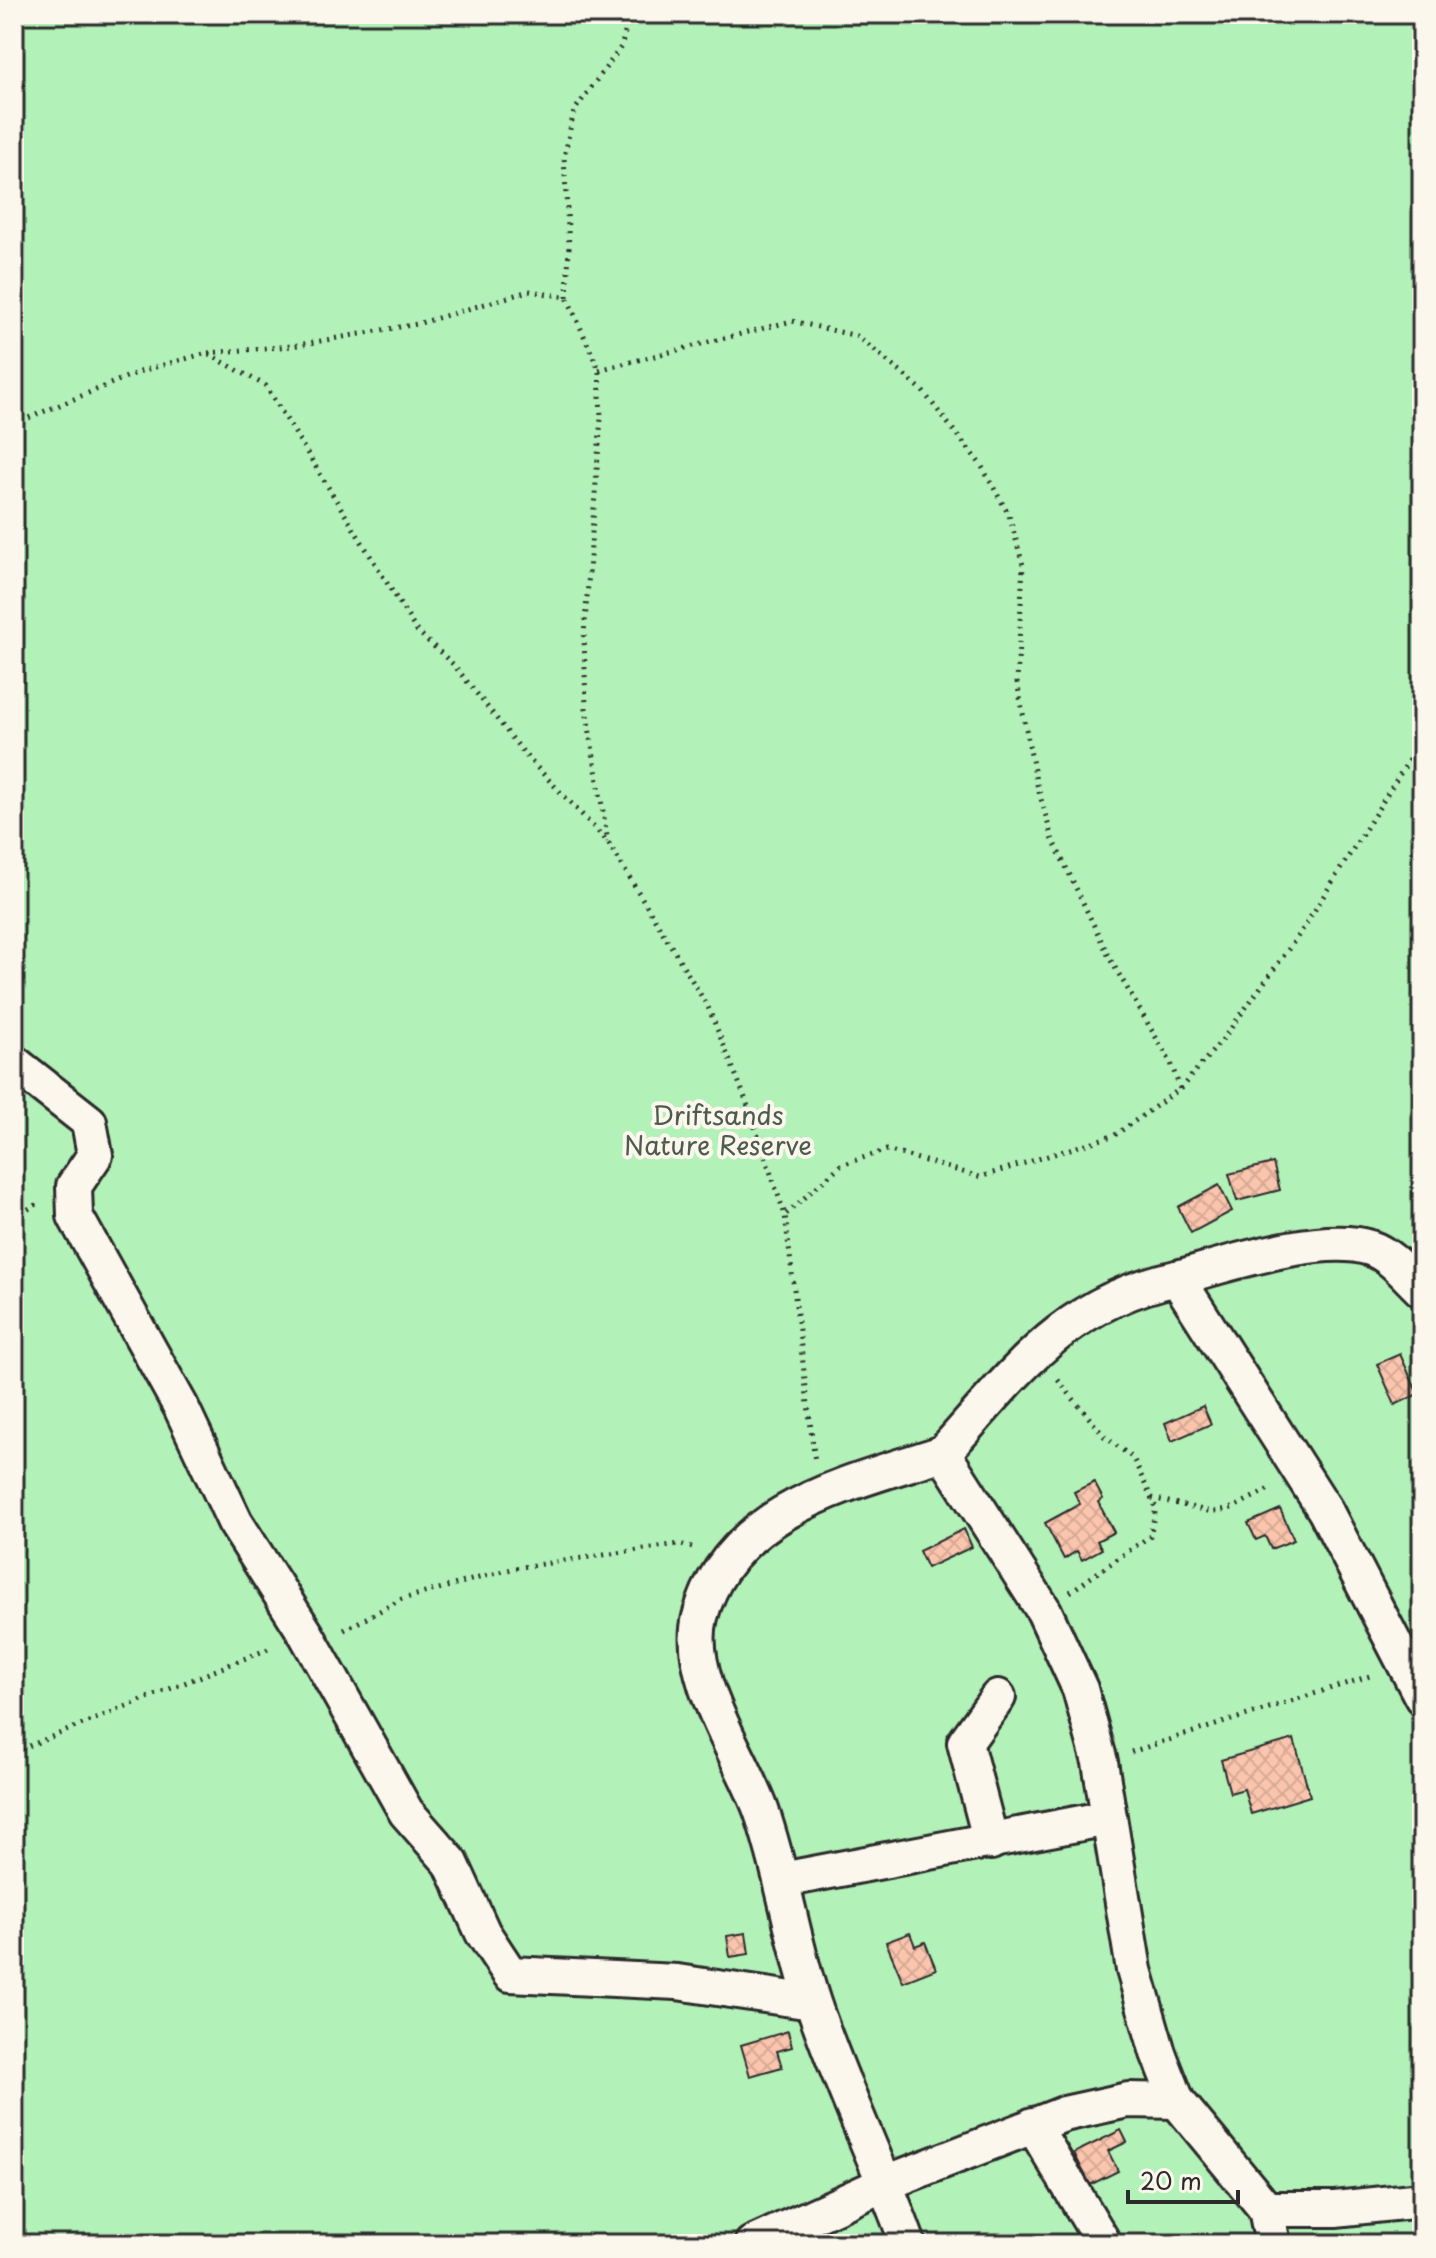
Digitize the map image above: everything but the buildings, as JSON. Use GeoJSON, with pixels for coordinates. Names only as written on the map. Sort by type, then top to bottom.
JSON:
{"type":"FeatureCollection","features":[{"type":"Feature","properties":{"kind":"street"},"geometry":{"type":"LineString","coordinates":[[14,1063],[89,1122],[95,1155],[74,1186],[75,1216],[181,1407],[235,1522],[306,1634],[406,1812],[451,1863],[483,1933],[510,1974],[677,1982],[812,2002]]}},
{"type":"Feature","properties":{"kind":"street"},"geometry":{"type":"LineString","coordinates":[[908,2244],[812,2002],[782,1880],[760,1808],[702,1672],[700,1618],[732,1556],[779,1514],[824,1491],[943,1453],[1033,1352],[1088,1310],[1142,1285],[1255,1257],[1341,1244],[1367,1247],[1383,1254],[1422,1290]]}},
{"type":"Feature","properties":{"kind":"street"},"geometry":{"type":"LineString","coordinates":[[1177,1278],[1302,1471],[1422,1697]]}},
{"type":"Feature","properties":{"kind":"street"},"geometry":{"type":"LineString","coordinates":[[943,1453],[1044,1611],[1080,1689],[1100,1762],[1134,1970],[1177,2101],[1266,2209],[1273,2244]]}},
{"type":"Feature","properties":{"kind":"street"},"geometry":{"type":"LineString","coordinates":[[991,1842],[965,1743],[998,1697]]}},
{"type":"Feature","properties":{"kind":"street"},"geometry":{"type":"LineString","coordinates":[[782,1880],[1108,1818]]}},
{"type":"Feature","properties":{"kind":"street"},"geometry":{"type":"LineString","coordinates":[[752,2244],[886,2183],[1033,2125],[1091,2106],[1128,2100],[1177,2101]]}},
{"type":"Feature","properties":{"kind":"street"},"geometry":{"type":"LineString","coordinates":[[1033,2125],[1104,2244]]}},
{"type":"Feature","properties":{"kind":"street"},"geometry":{"type":"LineString","coordinates":[[1266,2209],[1335,2209],[1422,2200]]}},
{"type":"Feature","properties":{"kind":"path"},"geometry":{"type":"LineString","coordinates":[[608,842],[585,694],[584,635],[601,418],[599,370],[567,297],[569,247],[564,157],[574,111],[621,47],[630,14]]}},
{"type":"Feature","properties":{"kind":"path"},"geometry":{"type":"LineString","coordinates":[[14,424],[141,371],[207,353],[292,346],[417,324],[529,291],[567,297]]}},
{"type":"Feature","properties":{"kind":"path"},"geometry":{"type":"LineString","coordinates":[[599,370],[792,321],[857,336],[921,389],[981,465],[1009,515],[1023,565],[1017,682],[1036,781],[1052,838],[1110,959],[1171,1063],[1180,1089]]}},
{"type":"Feature","properties":{"kind":"path"},"geometry":{"type":"LineString","coordinates":[[207,353],[266,386],[416,630],[454,665],[528,758],[608,842],[708,1007],[744,1095],[785,1215],[810,1448],[824,1491]]}},
{"type":"Feature","properties":{"kind":"path"},"geometry":{"type":"LineString","coordinates":[[785,1215],[841,1165],[887,1150],[980,1177],[1024,1166],[1115,1135],[1180,1089],[1223,1039],[1301,932],[1422,739]]}},
{"type":"Feature","properties":{"kind":"path"},"geometry":{"type":"LineString","coordinates":[[1033,1352],[1104,1436],[1133,1458],[1156,1508],[1150,1536],[1044,1611]]}},
{"type":"Feature","properties":{"kind":"path"},"geometry":{"type":"LineString","coordinates":[[1151,1498],[1212,1512],[1232,1508],[1302,1471]]}},
{"type":"Feature","properties":{"kind":"path"},"geometry":{"type":"LineString","coordinates":[[14,1752],[306,1634],[345,1630],[402,1599],[515,1568],[679,1544],[732,1556]]}},
{"type":"Feature","properties":{"kind":"path"},"geometry":{"type":"LineString","coordinates":[[1100,1762],[1404,1664]]}},
{"type":"Feature","properties":{"kind":"green space","name":"Driftsands Nature Reserve"},"geometry":{"type":"Polygon","coordinates":[[[14,14],[1422,14],[1422,2244],[14,2244],[14,14]]]}}]}
